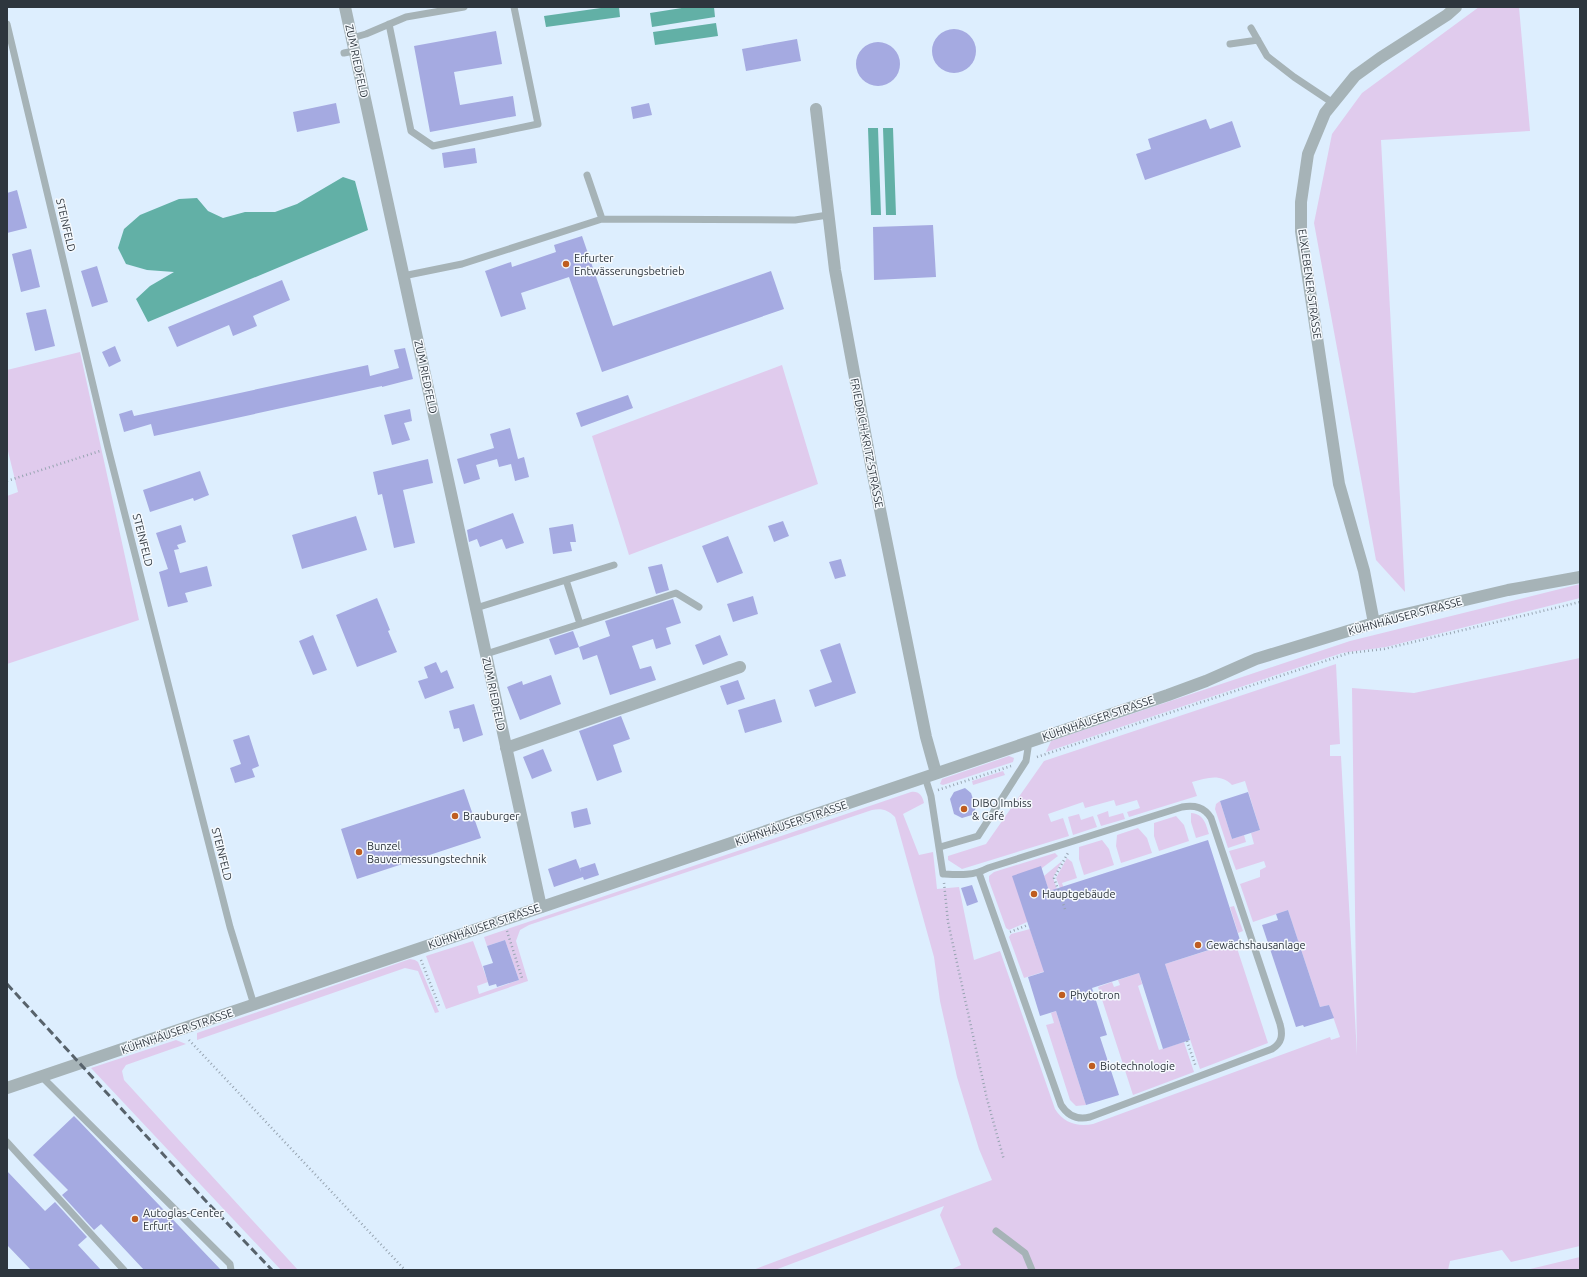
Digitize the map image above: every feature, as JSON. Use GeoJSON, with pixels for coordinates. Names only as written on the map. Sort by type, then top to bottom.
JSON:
{"type":"FeatureCollection","features":[{"type":"Feature","properties":{"kind":"street","name":"ZUM RIEDFELD"},"geometry":{"type":"LineString","coordinates":[[345,7],[352,38],[349,52],[403,276],[541,906]]}},
{"type":"Feature","properties":{"kind":"street","name":"ELXLEBENER STRASSE"},"geometry":{"type":"LineString","coordinates":[[1374,623],[1364,571],[1339,484],[1301,231],[1301,202],[1308,154],[1325,113],[1355,76],[1380,58],[1447,16],[1456,7]]}},
{"type":"Feature","properties":{"kind":"street","name":"FRIEDRICH-KRITZ-STRASSE"},"geometry":{"type":"LineString","coordinates":[[816,110],[835,270],[870,463],[926,737],[931,775]]}},
{"type":"Feature","properties":{"kind":"street","name":"KÜHNHÄUSER STRASSE"},"geometry":{"type":"LineString","coordinates":[[7,1088],[1206,681],[1256,659],[1397,616],[1508,590],[1580,576]]}},
{"type":"Feature","properties":{"kind":"street"},"geometry":{"type":"LineString","coordinates":[[506,748],[740,667]]}},
{"type":"Feature","properties":{"kind":"lane"},"geometry":{"type":"LineString","coordinates":[[352,38],[366,34],[406,17],[464,7]]}},
{"type":"Feature","properties":{"kind":"lane"},"geometry":{"type":"LineString","coordinates":[[389,24],[411,132],[433,146],[538,124],[514,7]]}},
{"type":"Feature","properties":{"kind":"lane","name":"STEINFELD"},"geometry":{"type":"LineString","coordinates":[[7,24],[108,448],[230,927],[254,1005]]}},
{"type":"Feature","properties":{"kind":"lane"},"geometry":{"type":"LineString","coordinates":[[1251,28],[1267,56],[1294,77],[1333,103]]}},
{"type":"Feature","properties":{"kind":"lane"},"geometry":{"type":"LineString","coordinates":[[1230,44],[1258,40]]}},
{"type":"Feature","properties":{"kind":"lane"},"geometry":{"type":"LineString","coordinates":[[587,174],[602,219]]}},
{"type":"Feature","properties":{"kind":"lane"},"geometry":{"type":"LineString","coordinates":[[403,276],[462,264],[602,219],[795,220],[828,215]]}},
{"type":"Feature","properties":{"kind":"lane"},"geometry":{"type":"LineString","coordinates":[[476,608],[614,565]]}},
{"type":"Feature","properties":{"kind":"lane"},"geometry":{"type":"LineString","coordinates":[[566,580],[580,624]]}},
{"type":"Feature","properties":{"kind":"lane"},"geometry":{"type":"LineString","coordinates":[[486,654],[676,593],[699,607]]}},
{"type":"Feature","properties":{"kind":"lane"},"geometry":{"type":"LineString","coordinates":[[940,847],[978,836],[1026,761],[1028,748],[1026,742]]}},
{"type":"Feature","properties":{"kind":"lane"},"geometry":{"type":"LineString","coordinates":[[931,775],[930,792],[940,847],[943,874],[966,875],[979,873],[988,868],[1182,807],[1195,806],[1204,810],[1211,818],[1280,1024],[1282,1036],[1280,1042],[1272,1049],[1090,1117],[1074,1117],[1065,1111],[1061,1105],[979,873]]}},
{"type":"Feature","properties":{"kind":"lane"},"geometry":{"type":"LineString","coordinates":[[42,1077],[230,1264],[231,1270]]}},
{"type":"Feature","properties":{"kind":"lane"},"geometry":{"type":"LineString","coordinates":[[7,1142],[124,1270]]}},
{"type":"Feature","properties":{"kind":"lane"},"geometry":{"type":"LineString","coordinates":[[996,1230],[1025,1253],[1032,1270]]}},
{"type":"Feature","properties":{"kind":"path"},"geometry":{"type":"LineString","coordinates":[[7,481],[108,448]]}},
{"type":"Feature","properties":{"kind":"path"},"geometry":{"type":"LineString","coordinates":[[930,792],[1349,653],[1384,649],[1580,602]]}},
{"type":"Feature","properties":{"kind":"path"},"geometry":{"type":"LineString","coordinates":[[1065,909],[1054,878],[1069,852]]}},
{"type":"Feature","properties":{"kind":"path"},"geometry":{"type":"LineString","coordinates":[[943,874],[948,922],[987,1099],[1004,1160]]}},
{"type":"Feature","properties":{"kind":"path"},"geometry":{"type":"LineString","coordinates":[[503,920],[522,978]]}},
{"type":"Feature","properties":{"kind":"path"},"geometry":{"type":"LineString","coordinates":[[1020,928],[1028,925]]}},
{"type":"Feature","properties":{"kind":"path"},"geometry":{"type":"LineString","coordinates":[[420,957],[440,1008]]}},
{"type":"Feature","properties":{"kind":"path"},"geometry":{"type":"LineString","coordinates":[[180,1030],[405,1270]]}},
{"type":"Feature","properties":{"kind":"path"},"geometry":{"type":"LineString","coordinates":[[1187,1041],[1199,1076]]}},
{"type":"Feature","properties":{"kind":"shaded area"},"geometry":{"type":"Polygon","coordinates":[[[608,7],[619,7],[620,17],[546,27],[544,16],[608,7]]]}},
{"type":"Feature","properties":{"kind":"shaded area"},"geometry":{"type":"Polygon","coordinates":[[[688,7],[714,7],[715,17],[652,27],[650,13],[688,7]]]}},
{"type":"Feature","properties":{"kind":"shaded area"},"geometry":{"type":"Polygon","coordinates":[[[1479,7],[1519,7],[1530,131],[1381,140],[1405,592],[1376,560],[1314,223],[1332,134],[1362,93],[1479,7]]]}},
{"type":"Feature","properties":{"kind":"shaded area"},"geometry":{"type":"Polygon","coordinates":[[[716,23],[718,36],[655,45],[653,32],[716,23]]]}},
{"type":"Feature","properties":{"kind":"shaded area"},"geometry":{"type":"Polygon","coordinates":[[[868,128],[878,128],[881,215],[871,215],[868,128]]]}},
{"type":"Feature","properties":{"kind":"shaded area"},"geometry":{"type":"Polygon","coordinates":[[[883,128],[893,128],[896,215],[886,215],[883,128]]]}},
{"type":"Feature","properties":{"kind":"shaded area"},"geometry":{"type":"Polygon","coordinates":[[[343,177],[355,181],[368,230],[148,322],[136,299],[150,286],[174,272],[147,270],[126,264],[118,248],[124,229],[140,215],[179,199],[197,198],[208,211],[223,218],[245,212],[275,212],[297,204],[343,177]]]}},
{"type":"Feature","properties":{"kind":"shaded area"},"geometry":{"type":"Polygon","coordinates":[[[80,352],[139,620],[7,664],[7,496],[18,492],[7,447],[7,370],[80,352]]]}},
{"type":"Feature","properties":{"kind":"shaded area"},"geometry":{"type":"Polygon","coordinates":[[[782,365],[818,484],[629,555],[592,436],[782,365]]]}},
{"type":"Feature","properties":{"kind":"shaded area"},"geometry":{"type":"Polygon","coordinates":[[[1580,584],[1580,598],[1386,647],[1342,653],[1046,752],[1051,741],[1350,641],[1580,584]]]}},
{"type":"Feature","properties":{"kind":"shaded area"},"geometry":{"type":"Polygon","coordinates":[[[1580,658],[1580,1246],[1511,1262],[1502,1250],[1450,1261],[1448,1270],[950,1270],[961,1265],[940,1215],[944,1206],[775,1270],[753,1270],[992,1180],[979,1149],[957,1077],[940,1001],[934,957],[895,817],[885,810],[872,810],[529,925],[520,930],[516,941],[528,981],[446,1009],[426,956],[473,941],[488,982],[477,986],[479,994],[519,980],[505,940],[487,946],[484,937],[911,792],[916,792],[921,796],[924,803],[903,814],[919,855],[933,852],[937,889],[959,887],[974,960],[1000,951],[1055,1109],[1062,1118],[1071,1123],[1082,1125],[1093,1124],[1330,1037],[1331,1040],[1340,1037],[1329,1005],[1320,1007],[1288,910],[1253,922],[1240,884],[1260,877],[1260,870],[1266,867],[1264,861],[1236,870],[1229,851],[1254,844],[1251,833],[1260,830],[1245,781],[1232,785],[1228,781],[1218,778],[1203,779],[1192,782],[1197,796],[1129,817],[1127,812],[1140,808],[1137,800],[1116,806],[1114,800],[1085,808],[1083,802],[1048,814],[1051,822],[1063,818],[1069,836],[962,869],[948,860],[948,856],[986,844],[1044,761],[1336,664],[1340,744],[1330,745],[1330,756],[1341,756],[1357,1055],[1352,688],[1414,693],[1580,658]]]}},
{"type":"Feature","properties":{"kind":"shaded area"},"geometry":{"type":"Polygon","coordinates":[[[1009,756],[1014,758],[1013,762],[943,785],[940,784],[942,779],[1009,756]]]}},
{"type":"Feature","properties":{"kind":"shaded area"},"geometry":{"type":"Polygon","coordinates":[[[1003,771],[1005,775],[973,785],[972,781],[1003,771]]]}},
{"type":"Feature","properties":{"kind":"shaded area"},"geometry":{"type":"Polygon","coordinates":[[[1220,801],[1232,839],[1244,835],[1246,842],[1228,848],[1215,809],[1216,804],[1220,801]]]}},
{"type":"Feature","properties":{"kind":"shaded area"},"geometry":{"type":"Polygon","coordinates":[[[1108,811],[1109,817],[1123,813],[1125,819],[1101,826],[1097,815],[1108,811]]]}},
{"type":"Feature","properties":{"kind":"shaded area"},"geometry":{"type":"Polygon","coordinates":[[[1191,813],[1202,817],[1209,834],[1196,838],[1191,822],[1191,813]]]}},
{"type":"Feature","properties":{"kind":"shaded area"},"geometry":{"type":"Polygon","coordinates":[[[1079,814],[1081,820],[1093,816],[1097,827],[1073,835],[1068,817],[1079,814]]]}},
{"type":"Feature","properties":{"kind":"shaded area"},"geometry":{"type":"Polygon","coordinates":[[[1176,816],[1184,825],[1189,841],[1159,851],[1154,836],[1154,823],[1176,816]]]}},
{"type":"Feature","properties":{"kind":"shaded area"},"geometry":{"type":"Polygon","coordinates":[[[1138,828],[1147,838],[1152,853],[1121,863],[1116,846],[1117,835],[1138,828]]]}},
{"type":"Feature","properties":{"kind":"shaded area"},"geometry":{"type":"Polygon","coordinates":[[[1102,840],[1109,849],[1114,865],[1084,875],[1079,859],[1079,847],[1102,840]]]}},
{"type":"Feature","properties":{"kind":"shaded area"},"geometry":{"type":"Polygon","coordinates":[[[1055,853],[1058,856],[1042,868],[1027,922],[1009,930],[1006,928],[989,881],[989,876],[994,872],[1055,853]]]}},
{"type":"Feature","properties":{"kind":"shaded area"},"geometry":{"type":"Polygon","coordinates":[[[1067,858],[1072,862],[1077,878],[1062,883],[1087,956],[1056,878],[1067,858]]]}},
{"type":"Feature","properties":{"kind":"shaded area"},"geometry":{"type":"Polygon","coordinates":[[[1062,861],[1053,878],[1064,909],[1056,912],[1044,876],[1062,861]]]}},
{"type":"Feature","properties":{"kind":"shaded area"},"geometry":{"type":"Polygon","coordinates":[[[1234,906],[1243,931],[1238,933],[1230,907],[1234,906]]]}},
{"type":"Feature","properties":{"kind":"shaded area"},"geometry":{"type":"Polygon","coordinates":[[[1030,929],[1038,954],[1080,960],[1024,978],[1009,937],[1011,934],[1030,929]]]}},
{"type":"Feature","properties":{"kind":"shaded area"},"geometry":{"type":"Polygon","coordinates":[[[1235,942],[1268,1043],[1200,1069],[1165,964],[1235,942]]]}},
{"type":"Feature","properties":{"kind":"shaded area"},"geometry":{"type":"Polygon","coordinates":[[[410,959],[418,962],[439,1012],[435,1013],[418,971],[405,968],[197,1040],[197,1033],[410,959]]]}},
{"type":"Feature","properties":{"kind":"shaded area"},"geometry":{"type":"Polygon","coordinates":[[[1139,973],[1142,984],[1138,986],[1159,1050],[1184,1042],[1194,1072],[1133,1095],[1098,987],[1112,982],[1114,987],[1120,985],[1118,980],[1139,973]]]}},
{"type":"Feature","properties":{"kind":"shaded area"},"geometry":{"type":"Polygon","coordinates":[[[1056,1011],[1086,1105],[1076,1106],[1070,1100],[1046,1025],[1054,1023],[1051,1013],[1056,1011]]]}},
{"type":"Feature","properties":{"kind":"shaded area"},"geometry":{"type":"Polygon","coordinates":[[[176,1040],[186,1044],[126,1065],[122,1071],[124,1080],[298,1270],[281,1270],[91,1068],[176,1040]]]}},
{"type":"Feature","properties":{"kind":"shaded area"},"geometry":{"type":"Polygon","coordinates":[[[1580,1257],[1580,1270],[1526,1270],[1580,1257]]]}},
{"type":"Feature","properties":{"kind":"building"},"geometry":{"type":"Polygon","coordinates":[[[950,29],[958,29],[963,30],[970,35],[975,42],[975,60],[970,67],[963,72],[950,73],[942,70],[935,63],[932,55],[932,47],[935,39],[942,32],[950,29]]]}},
{"type":"Feature","properties":{"kind":"building"},"geometry":{"type":"Polygon","coordinates":[[[496,31],[502,64],[454,72],[460,105],[513,96],[516,116],[430,132],[414,46],[496,31]]]}},
{"type":"Feature","properties":{"kind":"building"},"geometry":{"type":"Polygon","coordinates":[[[797,39],[801,61],[746,71],[742,49],[797,39]]]}},
{"type":"Feature","properties":{"kind":"building"},"geometry":{"type":"Polygon","coordinates":[[[874,42],[882,42],[887,43],[894,48],[899,55],[899,73],[894,80],[887,85],[874,86],[866,83],[859,76],[856,68],[856,60],[859,52],[866,45],[874,42]]]}},
{"type":"Feature","properties":{"kind":"building"},"geometry":{"type":"Polygon","coordinates":[[[336,103],[340,123],[297,132],[293,112],[336,103]]]}},
{"type":"Feature","properties":{"kind":"building"},"geometry":{"type":"Polygon","coordinates":[[[649,103],[652,115],[633,119],[631,107],[649,103]]]}},
{"type":"Feature","properties":{"kind":"building"},"geometry":{"type":"Polygon","coordinates":[[[1206,119],[1210,129],[1232,121],[1241,147],[1145,180],[1136,154],[1151,149],[1148,139],[1206,119]]]}},
{"type":"Feature","properties":{"kind":"building"},"geometry":{"type":"Polygon","coordinates":[[[475,148],[477,163],[444,168],[442,153],[475,148]]]}},
{"type":"Feature","properties":{"kind":"building"},"geometry":{"type":"Polygon","coordinates":[[[17,190],[27,228],[7,233],[7,193],[17,190]]]}},
{"type":"Feature","properties":{"kind":"building"},"geometry":{"type":"Polygon","coordinates":[[[933,225],[936,277],[874,280],[873,227],[933,225]]]}},
{"type":"Feature","properties":{"kind":"building"},"geometry":{"type":"Polygon","coordinates":[[[582,236],[613,326],[771,271],[784,309],[602,372],[569,277],[521,293],[526,309],[501,317],[485,271],[511,262],[512,267],[556,252],[554,245],[582,236]]]}},
{"type":"Feature","properties":{"kind":"building"},"geometry":{"type":"Polygon","coordinates":[[[31,249],[40,287],[21,292],[12,254],[31,249]]]}},
{"type":"Feature","properties":{"kind":"building"},"geometry":{"type":"Polygon","coordinates":[[[97,266],[108,302],[92,307],[81,271],[97,266]]]}},
{"type":"Feature","properties":{"kind":"building"},"geometry":{"type":"Polygon","coordinates":[[[282,280],[290,300],[253,316],[257,326],[233,336],[229,325],[177,347],[168,327],[282,280]]]}},
{"type":"Feature","properties":{"kind":"building"},"geometry":{"type":"Polygon","coordinates":[[[46,309],[55,346],[35,351],[26,313],[46,309]]]}},
{"type":"Feature","properties":{"kind":"building"},"geometry":{"type":"Polygon","coordinates":[[[115,346],[121,361],[109,367],[102,352],[115,346]]]}},
{"type":"Feature","properties":{"kind":"building"},"geometry":{"type":"Polygon","coordinates":[[[405,348],[413,379],[382,387],[154,436],[151,424],[124,432],[119,414],[132,410],[134,416],[368,365],[370,376],[399,368],[394,350],[405,348]]]}},
{"type":"Feature","properties":{"kind":"building"},"geometry":{"type":"Polygon","coordinates":[[[628,395],[633,408],[581,427],[576,413],[628,395]]]}},
{"type":"Feature","properties":{"kind":"building"},"geometry":{"type":"Polygon","coordinates":[[[410,409],[412,421],[404,423],[410,440],[392,445],[384,415],[410,409]]]}},
{"type":"Feature","properties":{"kind":"building"},"geometry":{"type":"Polygon","coordinates":[[[510,428],[518,459],[524,457],[529,477],[515,481],[511,464],[499,467],[497,459],[476,465],[480,479],[464,484],[457,459],[494,448],[490,434],[510,428]]]}},
{"type":"Feature","properties":{"kind":"building"},"geometry":{"type":"Polygon","coordinates":[[[428,459],[433,483],[403,490],[415,543],[394,548],[382,494],[378,495],[373,472],[428,459]]]}},
{"type":"Feature","properties":{"kind":"building"},"geometry":{"type":"Polygon","coordinates":[[[200,471],[209,495],[194,501],[193,498],[150,512],[143,490],[200,471]]]}},
{"type":"Feature","properties":{"kind":"building"},"geometry":{"type":"Polygon","coordinates":[[[513,513],[524,543],[506,549],[502,539],[480,547],[477,539],[469,542],[467,530],[513,513]]]}},
{"type":"Feature","properties":{"kind":"building"},"geometry":{"type":"Polygon","coordinates":[[[356,516],[367,550],[302,569],[292,535],[356,516]]]}},
{"type":"Feature","properties":{"kind":"building"},"geometry":{"type":"Polygon","coordinates":[[[783,521],[789,536],[774,542],[768,526],[783,521]]]}},
{"type":"Feature","properties":{"kind":"building"},"geometry":{"type":"Polygon","coordinates":[[[573,524],[576,542],[570,542],[572,551],[553,554],[549,528],[573,524]]]}},
{"type":"Feature","properties":{"kind":"building"},"geometry":{"type":"Polygon","coordinates":[[[181,525],[186,542],[177,545],[179,549],[174,550],[180,573],[207,566],[212,586],[185,593],[188,602],[168,607],[159,572],[168,569],[156,533],[181,525]]]}},
{"type":"Feature","properties":{"kind":"building"},"geometry":{"type":"Polygon","coordinates":[[[728,536],[743,573],[717,583],[702,546],[728,536]]]}},
{"type":"Feature","properties":{"kind":"building"},"geometry":{"type":"Polygon","coordinates":[[[841,559],[846,576],[835,579],[829,562],[841,559]]]}},
{"type":"Feature","properties":{"kind":"building"},"geometry":{"type":"Polygon","coordinates":[[[662,564],[669,590],[656,594],[648,567],[662,564]]]}},
{"type":"Feature","properties":{"kind":"building"},"geometry":{"type":"Polygon","coordinates":[[[753,596],[758,614],[733,622],[727,604],[753,596]]]}},
{"type":"Feature","properties":{"kind":"building"},"geometry":{"type":"Polygon","coordinates":[[[377,598],[397,652],[357,667],[336,615],[377,598]]]}},
{"type":"Feature","properties":{"kind":"building"},"geometry":{"type":"Polygon","coordinates":[[[673,599],[681,623],[666,628],[671,644],[656,649],[653,639],[632,646],[640,669],[651,666],[656,680],[610,695],[597,655],[583,660],[579,647],[610,636],[605,621],[673,599]]]}},
{"type":"Feature","properties":{"kind":"building"},"geometry":{"type":"Polygon","coordinates":[[[573,631],[579,647],[555,655],[549,639],[573,631]]]}},
{"type":"Feature","properties":{"kind":"building"},"geometry":{"type":"Polygon","coordinates":[[[313,635],[327,670],[313,675],[299,641],[313,635]]]}},
{"type":"Feature","properties":{"kind":"building"},"geometry":{"type":"Polygon","coordinates":[[[720,635],[728,655],[703,665],[695,645],[720,635]]]}},
{"type":"Feature","properties":{"kind":"building"},"geometry":{"type":"Polygon","coordinates":[[[840,643],[856,693],[815,707],[809,690],[832,682],[820,650],[840,643]]]}},
{"type":"Feature","properties":{"kind":"building"},"geometry":{"type":"Polygon","coordinates":[[[436,662],[441,673],[447,670],[454,688],[425,699],[418,681],[428,678],[424,667],[436,662]]]}},
{"type":"Feature","properties":{"kind":"building"},"geometry":{"type":"Polygon","coordinates":[[[551,675],[561,704],[520,720],[507,687],[522,681],[523,685],[551,675]]]}},
{"type":"Feature","properties":{"kind":"building"},"geometry":{"type":"Polygon","coordinates":[[[738,680],[745,699],[727,705],[720,686],[738,680]]]}},
{"type":"Feature","properties":{"kind":"building"},"geometry":{"type":"Polygon","coordinates":[[[775,699],[782,722],[745,733],[738,710],[775,699]]]}},
{"type":"Feature","properties":{"kind":"building"},"geometry":{"type":"Polygon","coordinates":[[[474,704],[483,735],[463,742],[459,728],[454,729],[449,711],[474,704]]]}},
{"type":"Feature","properties":{"kind":"building"},"geometry":{"type":"Polygon","coordinates":[[[621,716],[630,739],[613,745],[622,772],[597,781],[579,731],[621,716]]]}},
{"type":"Feature","properties":{"kind":"building"},"geometry":{"type":"Polygon","coordinates":[[[249,735],[259,766],[252,769],[255,777],[235,783],[230,768],[241,764],[233,740],[249,735]]]}},
{"type":"Feature","properties":{"kind":"building"},"geometry":{"type":"Polygon","coordinates":[[[543,749],[552,771],[532,779],[523,757],[543,749]]]}},
{"type":"Feature","properties":{"kind":"building"},"geometry":{"type":"Polygon","coordinates":[[[965,788],[971,793],[976,808],[972,815],[962,818],[954,814],[950,799],[954,792],[965,788]]]}},
{"type":"Feature","properties":{"kind":"building"},"geometry":{"type":"Polygon","coordinates":[[[464,789],[481,838],[357,879],[341,829],[464,789]]]}},
{"type":"Feature","properties":{"kind":"building"},"geometry":{"type":"Polygon","coordinates":[[[1248,792],[1260,830],[1232,839],[1220,801],[1248,792]]]}},
{"type":"Feature","properties":{"kind":"building"},"geometry":{"type":"Polygon","coordinates":[[[587,808],[591,824],[574,828],[571,812],[587,808]]]}},
{"type":"Feature","properties":{"kind":"building"},"geometry":{"type":"Polygon","coordinates":[[[1208,840],[1240,940],[1165,964],[1190,1040],[1163,1049],[1139,973],[1092,988],[1107,1035],[1100,1037],[1119,1095],[1086,1105],[1056,1011],[1040,1016],[1028,977],[1044,972],[1012,876],[1041,866],[1049,891],[1208,840]]]}},
{"type":"Feature","properties":{"kind":"building"},"geometry":{"type":"Polygon","coordinates":[[[576,859],[581,872],[580,868],[595,863],[599,875],[584,880],[583,877],[554,887],[548,869],[576,859]]]}},
{"type":"Feature","properties":{"kind":"building"},"geometry":{"type":"Polygon","coordinates":[[[972,885],[978,902],[967,906],[961,888],[972,885]]]}},
{"type":"Feature","properties":{"kind":"building"},"geometry":{"type":"Polygon","coordinates":[[[1288,910],[1320,1007],[1329,1005],[1334,1018],[1304,1027],[1303,1025],[1296,1027],[1262,925],[1278,920],[1276,914],[1288,910]]]}},
{"type":"Feature","properties":{"kind":"building"},"geometry":{"type":"Polygon","coordinates":[[[505,940],[519,980],[497,987],[496,984],[489,986],[483,966],[493,963],[487,946],[505,940]]]}},
{"type":"Feature","properties":{"kind":"building"},"geometry":{"type":"Polygon","coordinates":[[[74,1116],[221,1270],[144,1270],[101,1224],[94,1230],[62,1195],[68,1190],[33,1155],[74,1116]]]}},
{"type":"Feature","properties":{"kind":"building"},"geometry":{"type":"Polygon","coordinates":[[[7,1171],[45,1211],[55,1202],[87,1237],[78,1245],[101,1270],[31,1270],[7,1245],[7,1171]]]}},
{"type":"Feature","properties":{"kind":"railway"},"geometry":{"type":"LineString","coordinates":[[7,984],[204,1199],[272,1270]]}},
{"type":"Feature","properties":{"kind":"place","name":"Erfurter Entwässerungsbetrieb"},"geometry":{"type":"Point","coordinates":[566,264]}},
{"type":"Feature","properties":{"kind":"place","name":"DIBO Imbiss & Café"},"geometry":{"type":"Point","coordinates":[964,809]}},
{"type":"Feature","properties":{"kind":"place","name":"Brauburger"},"geometry":{"type":"Point","coordinates":[455,816]}},
{"type":"Feature","properties":{"kind":"place","name":"Bunzel Bauvermessungstechnik"},"geometry":{"type":"Point","coordinates":[359,852]}},
{"type":"Feature","properties":{"kind":"place","name":"Hauptgebäude"},"geometry":{"type":"Point","coordinates":[1034,894]}},
{"type":"Feature","properties":{"kind":"place","name":"Gewächshausanlage"},"geometry":{"type":"Point","coordinates":[1198,945]}},
{"type":"Feature","properties":{"kind":"place","name":"Phytotron"},"geometry":{"type":"Point","coordinates":[1062,995]}},
{"type":"Feature","properties":{"kind":"place","name":"Biotechnologie"},"geometry":{"type":"Point","coordinates":[1092,1066]}},
{"type":"Feature","properties":{"kind":"place","name":"Autoglas-Center Erfurt"},"geometry":{"type":"Point","coordinates":[135,1219]}}]}
